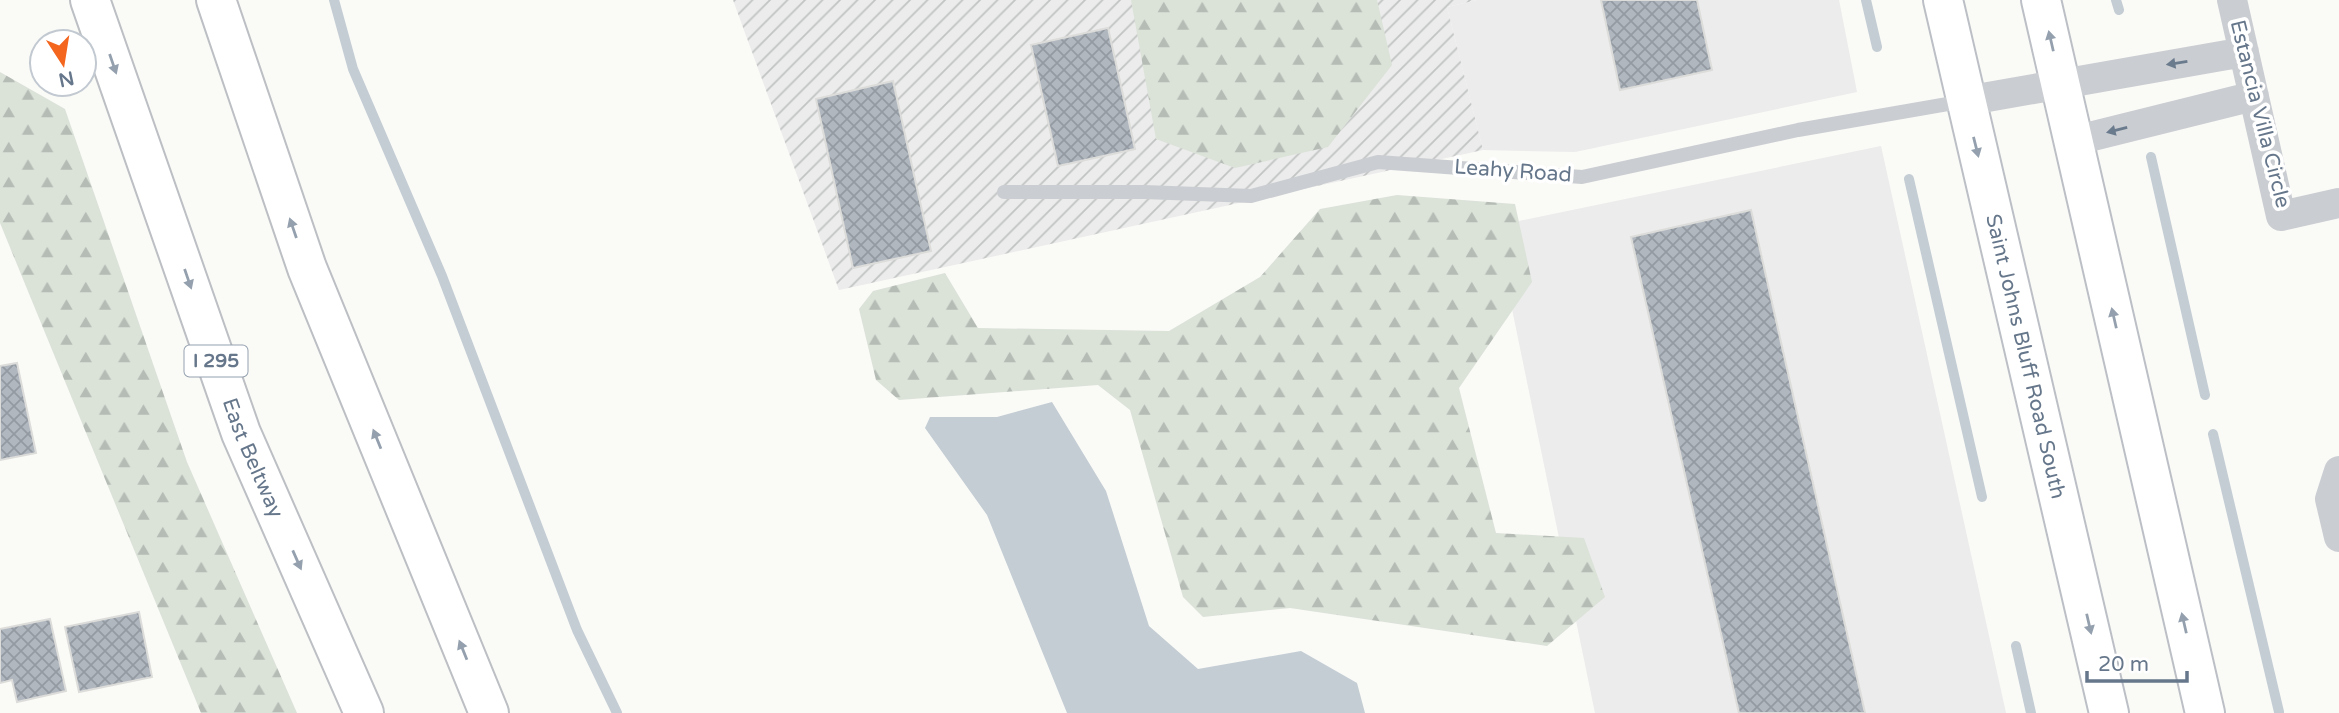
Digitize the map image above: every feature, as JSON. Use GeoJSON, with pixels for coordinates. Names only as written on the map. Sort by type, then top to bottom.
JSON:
{"type":"FeatureCollection","features":[{"type":"Feature","properties":{"kind":"main road","name":"East Beltway"},"geometry":{"type":"LineString","coordinates":[[90,0],[241,433],[364,713]]}},
{"type":"Feature","properties":{"kind":"main road"},"geometry":{"type":"LineString","coordinates":[[216,0],[307,268],[489,713]]}},
{"type":"Feature","properties":{"kind":"main road","name":"Saint Johns Bluff Road South"},"geometry":{"type":"LineString","coordinates":[[1943,0],[2109,713]]}},
{"type":"Feature","properties":{"kind":"main road"},"geometry":{"type":"LineString","coordinates":[[2042,0],[2205,713]]}},
{"type":"Feature","properties":{"kind":"street","name":"Estancia Villa Circle"},"geometry":{"type":"LineString","coordinates":[[2232,0],[2281,216],[2339,203]]}},
{"type":"Feature","properties":{"kind":"street","name":"Leahy Road"},"geometry":{"type":"LineString","coordinates":[[1965,101],[2244,52]]}},
{"type":"Feature","properties":{"kind":"street"},"geometry":{"type":"LineString","coordinates":[[2073,141],[2254,96]]}},
{"type":"Feature","properties":{"kind":"street"},"geometry":{"type":"LineString","coordinates":[[2339,471],[2330,499],[2339,537]]}},
{"type":"Feature","properties":{"kind":"lane","name":"Leahy Road"},"geometry":{"type":"LineString","coordinates":[[1004,192],[1144,192],[1251,197],[1378,162],[1582,177],[1798,130],[1965,101]]}},
{"type":"Feature","properties":{"kind":"shaded area"},"geometry":{"type":"Polygon","coordinates":[[[733,0],[1477,0],[1447,7],[1483,150],[839,290],[733,0]]]}},
{"type":"Feature","properties":{"kind":"shaded area"},"geometry":{"type":"Polygon","coordinates":[[[1477,0],[1839,0],[1857,92],[1575,152],[1483,150],[1447,7],[1477,0]]]}},
{"type":"Feature","properties":{"kind":"shaded area"},"geometry":{"type":"Polygon","coordinates":[[[1881,146],[2006,713],[1595,713],[1495,226],[1881,146]]]}},
{"type":"Feature","properties":{"kind":"shaded area"},"geometry":{"type":"Polygon","coordinates":[[[1052,402],[1106,491],[1149,626],[1198,669],[1301,651],[1357,683],[1365,713],[1067,713],[987,515],[925,428],[930,417],[997,417],[1052,402]]]}},
{"type":"Feature","properties":{"kind":"green space"},"geometry":{"type":"Polygon","coordinates":[[[1131,0],[1377,0],[1392,65],[1328,147],[1235,168],[1156,139],[1131,0]]]}},
{"type":"Feature","properties":{"kind":"green space"},"geometry":{"type":"Polygon","coordinates":[[[0,72],[28,88],[28,98],[46,98],[65,109],[187,462],[297,713],[201,713],[0,223],[0,72]]]}},
{"type":"Feature","properties":{"kind":"green space"},"geometry":{"type":"Polygon","coordinates":[[[1397,195],[1515,204],[1532,282],[1459,388],[1496,533],[1584,538],[1605,597],[1547,646],[1290,608],[1203,617],[1183,597],[1130,410],[1098,385],[899,400],[876,380],[859,309],[873,291],[945,273],[978,328],[1169,331],[1260,277],[1320,209],[1397,195]]]}},
{"type":"Feature","properties":{"kind":"building"},"geometry":{"type":"Polygon","coordinates":[[[1601,0],[1697,0],[1712,70],[1620,90],[1601,0]]]}},
{"type":"Feature","properties":{"kind":"building"},"geometry":{"type":"Polygon","coordinates":[[[1108,28],[1135,149],[1058,166],[1031,45],[1108,28]]]}},
{"type":"Feature","properties":{"kind":"building"},"geometry":{"type":"Polygon","coordinates":[[[893,81],[931,251],[853,268],[816,99],[893,81]]]}},
{"type":"Feature","properties":{"kind":"building"},"geometry":{"type":"Polygon","coordinates":[[[1751,210],[1865,713],[1739,713],[1631,237],[1751,210]]]}},
{"type":"Feature","properties":{"kind":"building"},"geometry":{"type":"Polygon","coordinates":[[[17,363],[36,453],[0,460],[0,366],[17,363]]]}},
{"type":"Feature","properties":{"kind":"building"},"geometry":{"type":"Polygon","coordinates":[[[139,612],[152,677],[79,692],[65,627],[139,612]]]}},
{"type":"Feature","properties":{"kind":"building"},"geometry":{"type":"Polygon","coordinates":[[[50,619],[66,691],[17,702],[12,680],[0,683],[0,629],[50,619]]]}},
{"type":"Feature","properties":{"kind":"waterway"},"geometry":{"type":"LineString","coordinates":[[334,0],[353,69],[442,276],[577,630],[617,713]]}},
{"type":"Feature","properties":{"kind":"waterway"},"geometry":{"type":"LineString","coordinates":[[1866,0],[1877,47]]}},
{"type":"Feature","properties":{"kind":"waterway"},"geometry":{"type":"LineString","coordinates":[[2116,0],[2119,10]]}},
{"type":"Feature","properties":{"kind":"waterway"},"geometry":{"type":"LineString","coordinates":[[2151,157],[2205,395]]}},
{"type":"Feature","properties":{"kind":"waterway"},"geometry":{"type":"LineString","coordinates":[[1909,179],[1982,497]]}},
{"type":"Feature","properties":{"kind":"waterway"},"geometry":{"type":"LineString","coordinates":[[2213,434],[2279,712]]}},
{"type":"Feature","properties":{"kind":"waterway"},"geometry":{"type":"LineString","coordinates":[[2016,646],[2031,713]]}}]}
